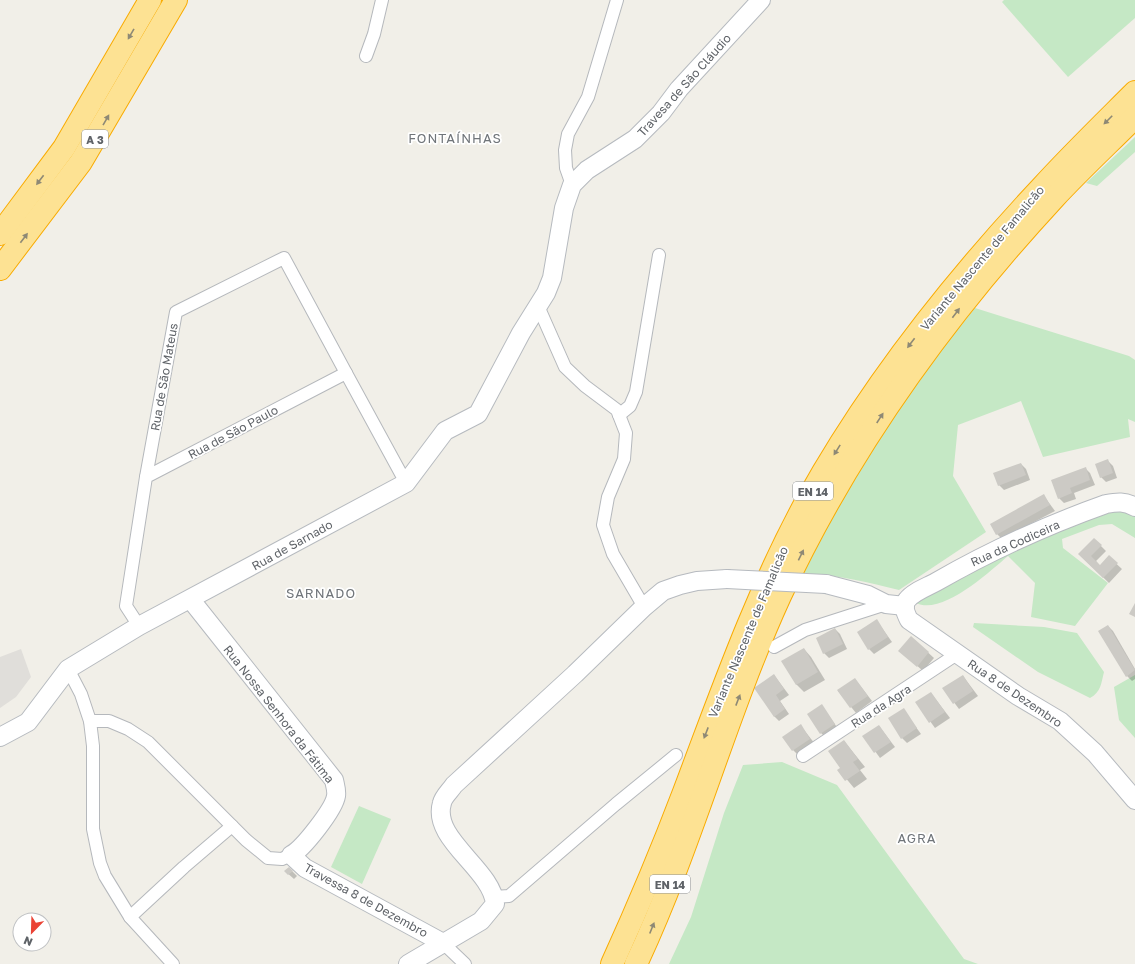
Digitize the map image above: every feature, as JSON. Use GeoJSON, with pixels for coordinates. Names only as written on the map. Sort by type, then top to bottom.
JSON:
{"type":"FeatureCollection","features":[{"type":"Feature","properties":{"kind":"highway","name":"A 3"},"geometry":{"type":"LineString","coordinates":[[0,234],[64,148],[150,0]]}},
{"type":"Feature","properties":{"kind":"highway","name":"A 3"},"geometry":{"type":"LineString","coordinates":[[0,269],[81,162],[176,0]]}},
{"type":"Feature","properties":{"kind":"highway","name":"Variante Nascente de Famalicão"},"geometry":{"type":"LineString","coordinates":[[612,964],[649,881],[715,709],[759,600],[806,502],[879,386],[948,294],[1039,189],[1135,92]]}},
{"type":"Feature","properties":{"kind":"highway","name":"Variante Nascente de Famalicão"},"geometry":{"type":"LineString","coordinates":[[636,964],[669,886],[753,659],[781,596],[825,506],[895,394],[966,300],[1054,199],[1135,117]]}},
{"type":"Feature","properties":{"kind":"street"},"geometry":{"type":"LineString","coordinates":[[366,56],[374,34],[382,0]]}},
{"type":"Feature","properties":{"kind":"street"},"geometry":{"type":"LineString","coordinates":[[572,185],[566,168],[565,150],[568,134],[588,97],[617,0]]}},
{"type":"Feature","properties":{"kind":"street","name":"Travesa de São Cláudio"},"geometry":{"type":"LineString","coordinates":[[538,306],[552,278],[564,208],[572,185],[587,170],[635,140],[661,113],[678,89],[760,0]]}},
{"type":"Feature","properties":{"kind":"street"},"geometry":{"type":"LineString","coordinates":[[619,415],[630,406],[636,392],[659,255]]}},
{"type":"Feature","properties":{"kind":"street","name":"Rua de São Mateus"},"geometry":{"type":"LineString","coordinates":[[146,477],[176,312],[284,258],[346,373]]}},
{"type":"Feature","properties":{"kind":"street"},"geometry":{"type":"LineString","coordinates":[[538,306],[565,367],[585,386],[617,410],[626,433],[624,459],[608,496],[603,525],[613,554],[644,607]]}},
{"type":"Feature","properties":{"kind":"street","name":"Rua de Sarnado"},"geometry":{"type":"LineString","coordinates":[[0,737],[28,722],[68,670],[139,626],[191,600],[406,483],[445,431],[478,414],[521,333],[538,306]]}},
{"type":"Feature","properties":{"kind":"street"},"geometry":{"type":"LineString","coordinates":[[346,373],[406,483]]}},
{"type":"Feature","properties":{"kind":"street","name":"Rua de São Paulo"},"geometry":{"type":"LineString","coordinates":[[146,477],[346,373]]}},
{"type":"Feature","properties":{"kind":"street"},"geometry":{"type":"LineString","coordinates":[[139,626],[126,606],[146,477]]}},
{"type":"Feature","properties":{"kind":"street","name":"Rua da Codiceira"},"geometry":{"type":"LineString","coordinates":[[905,606],[907,600],[917,592],[955,571],[1037,532],[1106,504],[1118,502],[1128,503],[1135,507]]}},
{"type":"Feature","properties":{"kind":"street"},"geometry":{"type":"LineString","coordinates":[[408,964],[481,921],[495,904],[490,887],[451,838],[442,821],[440,812],[442,802],[454,785],[576,674],[644,607],[663,592],[680,585],[698,581],[727,579],[826,584],[868,595],[886,604],[905,606]]}},
{"type":"Feature","properties":{"kind":"street","name":"Rua Nossa Senhora da Fátima"},"geometry":{"type":"LineString","coordinates":[[191,600],[334,780],[336,795],[331,808],[301,847],[291,855]]}},
{"type":"Feature","properties":{"kind":"street"},"geometry":{"type":"LineString","coordinates":[[774,647],[805,630],[886,604]]}},
{"type":"Feature","properties":{"kind":"street","name":"Rua 8 de Dezembro"},"geometry":{"type":"LineString","coordinates":[[905,606],[905,612],[909,620],[1018,696],[1060,722],[1095,752],[1135,800]]}},
{"type":"Feature","properties":{"kind":"street","name":"Rua da Agra"},"geometry":{"type":"LineString","coordinates":[[803,756],[957,654]]}},
{"type":"Feature","properties":{"kind":"street"},"geometry":{"type":"LineString","coordinates":[[68,670],[81,694],[90,721],[93,746],[93,829],[100,863],[105,876],[130,917],[173,964]]}},
{"type":"Feature","properties":{"kind":"street"},"geometry":{"type":"LineString","coordinates":[[90,721],[109,722],[128,729],[148,742],[246,840],[268,858],[282,859],[291,855]]}},
{"type":"Feature","properties":{"kind":"street"},"geometry":{"type":"LineString","coordinates":[[494,897],[509,896],[616,804],[676,755]]}},
{"type":"Feature","properties":{"kind":"street"},"geometry":{"type":"LineString","coordinates":[[130,917],[232,826]]}},
{"type":"Feature","properties":{"kind":"street","name":"Travessa 8 de Dezembro"},"geometry":{"type":"LineString","coordinates":[[291,855],[305,868],[443,943]]}},
{"type":"Feature","properties":{"kind":"street"},"geometry":{"type":"LineString","coordinates":[[443,943],[465,964]]}},
{"type":"Feature","properties":{"kind":"shaded area"},"geometry":{"type":"Polygon","coordinates":[[[21,649],[31,677],[16,697],[0,708],[0,657],[21,649]]]}},
{"type":"Feature","properties":{"kind":"green space"},"geometry":{"type":"Polygon","coordinates":[[[1004,0],[1135,0],[1135,18],[1068,77],[1002,2],[1004,0]]]}},
{"type":"Feature","properties":{"kind":"green space"},"geometry":{"type":"Polygon","coordinates":[[[1135,137],[1135,152],[1097,186],[1086,183],[1135,137]]]}},
{"type":"Feature","properties":{"kind":"green space"},"geometry":{"type":"Polygon","coordinates":[[[975,308],[1129,356],[1135,360],[1135,422],[1128,419],[1130,437],[1043,457],[1021,401],[958,425],[953,476],[986,532],[899,590],[862,581],[825,575],[799,575],[852,478],[934,358],[975,308]]]}},
{"type":"Feature","properties":{"kind":"green space"},"geometry":{"type":"Polygon","coordinates":[[[1120,510],[1135,515],[1135,538],[1112,524],[1099,525],[1062,539],[1063,548],[1108,583],[1075,626],[1031,617],[1035,583],[1008,556],[965,590],[952,598],[939,603],[927,605],[916,603],[918,598],[1029,543],[1108,512],[1120,510]]]}},
{"type":"Feature","properties":{"kind":"green space"},"geometry":{"type":"Polygon","coordinates":[[[974,623],[1044,627],[1077,633],[1104,672],[1098,690],[1094,696],[1090,698],[1038,672],[973,627],[974,623]]]}},
{"type":"Feature","properties":{"kind":"green space"},"geometry":{"type":"Polygon","coordinates":[[[1135,675],[1135,738],[1119,720],[1114,687],[1135,675]]]}},
{"type":"Feature","properties":{"kind":"green space"},"geometry":{"type":"Polygon","coordinates":[[[782,762],[837,785],[964,959],[978,964],[669,964],[691,917],[724,813],[743,765],[782,762]]]}},
{"type":"Feature","properties":{"kind":"green space"},"geometry":{"type":"Polygon","coordinates":[[[359,806],[391,819],[362,884],[331,867],[359,806]]]}},
{"type":"Feature","properties":{"kind":"building"},"geometry":{"type":"Polygon","coordinates":[[[1108,459],[1113,473],[1100,478],[1095,464],[1108,459]]]}},
{"type":"Feature","properties":{"kind":"building"},"geometry":{"type":"Polygon","coordinates":[[[1021,463],[1026,475],[998,486],[993,473],[1021,463]]]}},
{"type":"Feature","properties":{"kind":"building"},"geometry":{"type":"Polygon","coordinates":[[[1086,467],[1090,480],[1070,488],[1072,493],[1058,499],[1051,480],[1086,467]]]}},
{"type":"Feature","properties":{"kind":"building"},"geometry":{"type":"Polygon","coordinates":[[[1044,494],[1050,505],[996,535],[990,524],[1044,494]]]}},
{"type":"Feature","properties":{"kind":"building"},"geometry":{"type":"Polygon","coordinates":[[[1094,538],[1102,545],[1091,556],[1100,565],[1109,555],[1118,563],[1103,578],[1078,554],[1094,538]]]}},
{"type":"Feature","properties":{"kind":"building"},"geometry":{"type":"Polygon","coordinates":[[[1135,603],[1135,617],[1129,614],[1135,603]]]}},
{"type":"Feature","properties":{"kind":"building"},"geometry":{"type":"Polygon","coordinates":[[[877,619],[888,637],[868,650],[857,632],[877,619]]]}},
{"type":"Feature","properties":{"kind":"building"},"geometry":{"type":"Polygon","coordinates":[[[1108,625],[1135,670],[1126,677],[1098,631],[1108,625]]]}},
{"type":"Feature","properties":{"kind":"building"},"geometry":{"type":"Polygon","coordinates":[[[835,628],[843,644],[823,654],[816,638],[835,628]]]}},
{"type":"Feature","properties":{"kind":"building"},"geometry":{"type":"Polygon","coordinates":[[[911,636],[929,652],[917,667],[898,651],[911,636]]]}},
{"type":"Feature","properties":{"kind":"building"},"geometry":{"type":"Polygon","coordinates":[[[804,648],[818,672],[796,685],[781,661],[804,648]]]}},
{"type":"Feature","properties":{"kind":"building"},"geometry":{"type":"Polygon","coordinates":[[[774,674],[784,689],[776,695],[785,709],[774,717],[754,688],[774,674]]]}},
{"type":"Feature","properties":{"kind":"building"},"geometry":{"type":"Polygon","coordinates":[[[963,675],[973,691],[953,704],[942,688],[963,675]]]}},
{"type":"Feature","properties":{"kind":"building"},"geometry":{"type":"Polygon","coordinates":[[[855,678],[868,696],[850,708],[837,690],[855,678]]]}},
{"type":"Feature","properties":{"kind":"building"},"geometry":{"type":"Polygon","coordinates":[[[931,692],[945,712],[929,723],[915,702],[931,692]]]}},
{"type":"Feature","properties":{"kind":"building"},"geometry":{"type":"Polygon","coordinates":[[[822,704],[835,724],[820,734],[807,714],[822,704]]]}},
{"type":"Feature","properties":{"kind":"building"},"geometry":{"type":"Polygon","coordinates":[[[904,708],[917,728],[901,739],[888,718],[904,708]]]}},
{"type":"Feature","properties":{"kind":"building"},"geometry":{"type":"Polygon","coordinates":[[[801,724],[810,739],[792,751],[782,737],[801,724]]]}},
{"type":"Feature","properties":{"kind":"building"},"geometry":{"type":"Polygon","coordinates":[[[879,725],[891,742],[874,753],[862,736],[879,725]]]}},
{"type":"Feature","properties":{"kind":"building"},"geometry":{"type":"Polygon","coordinates":[[[844,740],[858,759],[853,762],[860,771],[845,781],[837,770],[840,768],[828,751],[844,740]]]}},
{"type":"Feature","properties":{"kind":"building"},"geometry":{"type":"Polygon","coordinates":[[[289,867],[293,871],[288,875],[284,871],[289,867]]]}},
{"type":"Feature","properties":{"kind":"district","name":"FONTAÍNHAS"},"geometry":{"type":"Point","coordinates":[455,138]}},
{"type":"Feature","properties":{"kind":"district","name":"SARNADO"},"geometry":{"type":"Point","coordinates":[321,593]}},
{"type":"Feature","properties":{"kind":"district","name":"AGRA"},"geometry":{"type":"Point","coordinates":[917,838]}}]}
